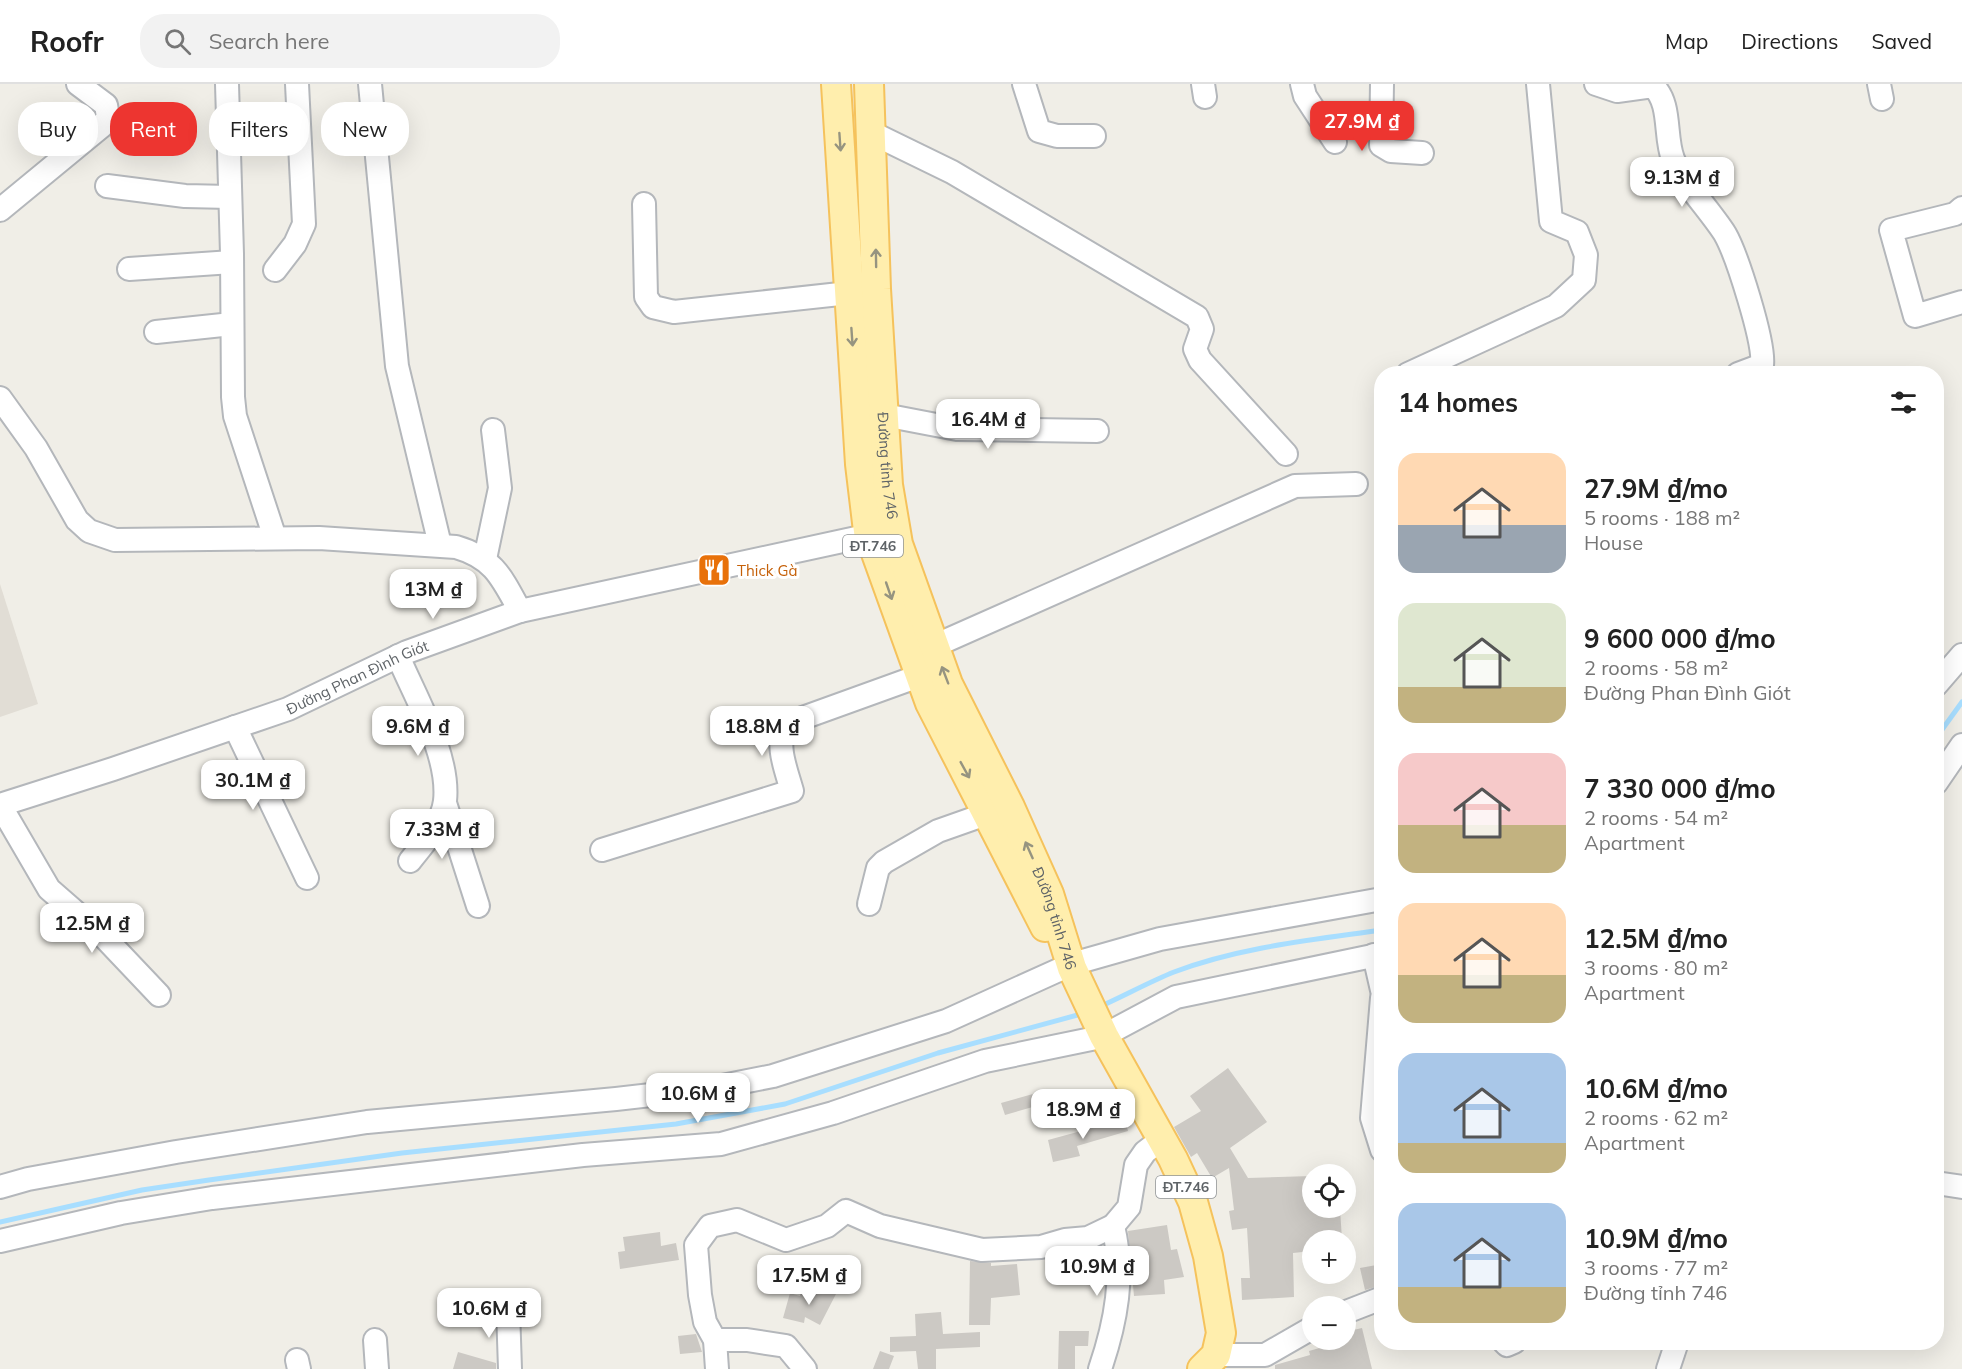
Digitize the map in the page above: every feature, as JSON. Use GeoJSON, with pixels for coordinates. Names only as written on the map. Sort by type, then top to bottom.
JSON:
{"type":"FeatureCollection","features":[{"type":"Feature","properties":{"kind":"main road","name":"Đường tỉnh 746"},"geometry":{"type":"LineString","coordinates":[[836,84],[864,508],[882,532],[934,646],[948,684],[1010,807],[1048,894],[1071,964]]}},
{"type":"Feature","properties":{"kind":"main road","name":"Đường tỉnh 746"},"geometry":{"type":"LineString","coordinates":[[869,84],[876,289],[888,485],[882,532],[920,676],[946,735],[989,813],[1030,902],[1071,964]]}},
{"type":"Feature","properties":{"kind":"main road","name":"ĐT.746"},"geometry":{"type":"LineString","coordinates":[[1071,964],[1104,1036],[1162,1139],[1193,1202],[1208,1256],[1221,1333],[1209,1362]]}},
{"type":"Feature","properties":{"kind":"street"},"geometry":{"type":"LineString","coordinates":[[0,210],[102,126],[108,117],[106,105],[78,84]]}},
{"type":"Feature","properties":{"kind":"street"},"geometry":{"type":"LineString","coordinates":[[227,84],[232,262],[232,397],[275,538]]}},
{"type":"Feature","properties":{"kind":"street"},"geometry":{"type":"LineString","coordinates":[[275,270],[298,239],[304,224],[297,84]]}},
{"type":"Feature","properties":{"kind":"street"},"geometry":{"type":"LineString","coordinates":[[370,84],[397,366],[440,545]]}},
{"type":"Feature","properties":{"kind":"street"},"geometry":{"type":"LineString","coordinates":[[1024,84],[1039,131],[1057,136],[1094,136]]}},
{"type":"Feature","properties":{"kind":"street"},"geometry":{"type":"LineString","coordinates":[[1302,84],[1305,96],[1335,142]]}},
{"type":"Feature","properties":{"kind":"street"},"geometry":{"type":"LineString","coordinates":[[1382,84],[1381,144],[1391,151],[1422,153]]}},
{"type":"Feature","properties":{"kind":"street"},"geometry":{"type":"LineString","coordinates":[[1425,366],[1556,306],[1584,280],[1586,255],[1578,232],[1551,221],[1538,84]]}},
{"type":"Feature","properties":{"kind":"street"},"geometry":{"type":"LineString","coordinates":[[1596,84],[1617,91],[1653,86],[1662,95],[1673,160],[1726,236],[1758,333],[1763,355],[1762,365],[1759,366]]}},
{"type":"Feature","properties":{"kind":"street"},"geometry":{"type":"LineString","coordinates":[[872,133],[952,172],[1197,317],[1202,329],[1195,349],[1200,360],[1286,454]]}},
{"type":"Feature","properties":{"kind":"street"},"geometry":{"type":"LineString","coordinates":[[107,186],[184,196],[230,197]]}},
{"type":"Feature","properties":{"kind":"street"},"geometry":{"type":"LineString","coordinates":[[644,204],[646,297],[653,307],[674,312],[849,293]]}},
{"type":"Feature","properties":{"kind":"street"},"geometry":{"type":"LineString","coordinates":[[1962,208],[1955,214],[1891,230],[1915,316],[1962,302]]}},
{"type":"Feature","properties":{"kind":"street"},"geometry":{"type":"LineString","coordinates":[[129,269],[232,262]]}},
{"type":"Feature","properties":{"kind":"street"},"geometry":{"type":"LineString","coordinates":[[156,332],[232,324]]}},
{"type":"Feature","properties":{"kind":"street"},"geometry":{"type":"LineString","coordinates":[[0,398],[36,448],[69,508],[89,531],[115,540],[275,538],[440,545],[476,552],[485,559],[502,579],[520,611]]}},
{"type":"Feature","properties":{"kind":"street"},"geometry":{"type":"LineString","coordinates":[[884,415],[957,429],[1097,431]]}},
{"type":"Feature","properties":{"kind":"street"},"geometry":{"type":"LineString","coordinates":[[485,559],[500,488],[493,430]]}},
{"type":"Feature","properties":{"kind":"street"},"geometry":{"type":"LineString","coordinates":[[934,646],[1295,486],[1356,484]]}},
{"type":"Feature","properties":{"kind":"street","name":"Đường Phan Đình Giót"},"geometry":{"type":"LineString","coordinates":[[0,805],[288,709],[398,656],[520,611],[882,532]]}},
{"type":"Feature","properties":{"kind":"street"},"geometry":{"type":"LineString","coordinates":[[1944,676],[1962,655]]}},
{"type":"Feature","properties":{"kind":"street"},"geometry":{"type":"LineString","coordinates":[[398,656],[437,747],[444,777],[445,803],[478,906]]}},
{"type":"Feature","properties":{"kind":"street"},"geometry":{"type":"LineString","coordinates":[[602,850],[792,791],[781,750],[780,734],[786,724],[920,676]]}},
{"type":"Feature","properties":{"kind":"street"},"geometry":{"type":"LineString","coordinates":[[235,727],[308,878]]}},
{"type":"Feature","properties":{"kind":"street"},"geometry":{"type":"LineString","coordinates":[[1949,773],[1962,745]]}},
{"type":"Feature","properties":{"kind":"street"},"geometry":{"type":"LineString","coordinates":[[410,861],[433,834],[445,803]]}},
{"type":"Feature","properties":{"kind":"street"},"geometry":{"type":"LineString","coordinates":[[0,805],[49,889],[104,938],[159,995]]}},
{"type":"Feature","properties":{"kind":"street"},"geometry":{"type":"LineString","coordinates":[[869,904],[878,868],[884,862],[938,831],[989,813]]}},
{"type":"Feature","properties":{"kind":"street"},"geometry":{"type":"LineString","coordinates":[[0,1187],[28,1179],[176,1152],[367,1122],[712,1088],[773,1076],[946,1021],[1071,964],[1160,939],[1374,900]]}},
{"type":"Feature","properties":{"kind":"street"},"geometry":{"type":"LineString","coordinates":[[0,1240],[122,1213],[212,1197],[571,1156],[721,1144],[833,1113],[985,1060],[1104,1036],[1176,997],[1374,955]]}},
{"type":"Feature","properties":{"kind":"street"},"geometry":{"type":"LineString","coordinates":[[1374,1094],[1372,1118],[1374,1124]]}},
{"type":"Feature","properties":{"kind":"street"},"geometry":{"type":"LineString","coordinates":[[717,1369],[715,1340],[705,1322],[700,1295],[696,1245],[710,1226],[737,1220],[786,1240],[827,1226],[846,1211],[880,1226],[982,1250],[1041,1247],[1065,1240],[1088,1238],[1113,1226],[1129,1207],[1136,1165],[1145,1152],[1162,1139]]}},
{"type":"Feature","properties":{"kind":"street"},"geometry":{"type":"LineString","coordinates":[[1944,1184],[1962,1187]]}},
{"type":"Feature","properties":{"kind":"street"},"geometry":{"type":"LineString","coordinates":[[1100,1369],[1113,1330],[1119,1284],[1118,1246],[1113,1226]]}},
{"type":"Feature","properties":{"kind":"street"},"geometry":{"type":"LineString","coordinates":[[1356,1308],[1374,1301]]}},
{"type":"Feature","properties":{"kind":"street"},"geometry":{"type":"LineString","coordinates":[[508,1309],[510,1369]]}},
{"type":"Feature","properties":{"kind":"street"},"geometry":{"type":"LineString","coordinates":[[1209,1362],[1265,1355],[1302,1334]]}},
{"type":"Feature","properties":{"kind":"street"},"geometry":{"type":"LineString","coordinates":[[375,1340],[377,1369]]}},
{"type":"Feature","properties":{"kind":"street"},"geometry":{"type":"LineString","coordinates":[[715,1340],[747,1340],[786,1347],[805,1369]]}},
{"type":"Feature","properties":{"kind":"street"},"geometry":{"type":"LineString","coordinates":[[1668,1369],[1674,1350]]}},
{"type":"Feature","properties":{"kind":"shaded area"},"geometry":{"type":"Polygon","coordinates":[[[0,584],[38,704],[0,717],[0,584]]]}},
{"type":"Feature","properties":{"kind":"building"},"geometry":{"type":"Polygon","coordinates":[[[1228,1068],[1267,1122],[1230,1148],[1248,1178],[1302,1176],[1302,1218],[1341,1218],[1341,1230],[1302,1230],[1302,1252],[1293,1253],[1294,1297],[1242,1300],[1241,1278],[1250,1278],[1247,1228],[1232,1230],[1229,1211],[1234,1210],[1229,1168],[1212,1178],[1197,1153],[1191,1157],[1174,1127],[1201,1111],[1190,1096],[1228,1068]]]}},
{"type":"Feature","properties":{"kind":"building"},"geometry":{"type":"Polygon","coordinates":[[[1040,1092],[1043,1104],[1005,1115],[1001,1103],[1040,1092]]]}},
{"type":"Feature","properties":{"kind":"building"},"geometry":{"type":"Polygon","coordinates":[[[1125,1119],[1128,1131],[1077,1146],[1080,1156],[1053,1162],[1048,1140],[1125,1119]]]}},
{"type":"Feature","properties":{"kind":"building"},"geometry":{"type":"Polygon","coordinates":[[[1167,1225],[1171,1250],[1177,1249],[1184,1277],[1164,1280],[1165,1294],[1134,1296],[1128,1231],[1167,1225]]]}},
{"type":"Feature","properties":{"kind":"building"},"geometry":{"type":"Polygon","coordinates":[[[660,1232],[661,1246],[676,1243],[679,1260],[620,1269],[618,1252],[625,1251],[623,1237],[660,1232]]]}},
{"type":"Feature","properties":{"kind":"building"},"geometry":{"type":"Polygon","coordinates":[[[970,1261],[991,1263],[991,1266],[1017,1264],[1020,1295],[991,1298],[990,1325],[969,1325],[970,1261]]]}},
{"type":"Feature","properties":{"kind":"building"},"geometry":{"type":"Polygon","coordinates":[[[1105,1261],[1105,1279],[1094,1280],[1093,1262],[1105,1261]]]}},
{"type":"Feature","properties":{"kind":"building"},"geometry":{"type":"Polygon","coordinates":[[[1374,1265],[1374,1287],[1365,1290],[1360,1268],[1374,1265]]]}},
{"type":"Feature","properties":{"kind":"building"},"geometry":{"type":"Polygon","coordinates":[[[802,1287],[821,1292],[823,1288],[836,1294],[820,1325],[805,1317],[804,1323],[783,1318],[790,1293],[800,1296],[802,1287]]]}},
{"type":"Feature","properties":{"kind":"building"},"geometry":{"type":"Polygon","coordinates":[[[941,1312],[943,1334],[980,1332],[980,1347],[936,1349],[936,1369],[918,1369],[916,1351],[890,1352],[890,1337],[916,1336],[915,1314],[941,1312]]]}},
{"type":"Feature","properties":{"kind":"building"},"geometry":{"type":"Polygon","coordinates":[[[1362,1328],[1372,1369],[1275,1369],[1275,1365],[1310,1355],[1309,1351],[1312,1350],[1356,1350],[1356,1329],[1362,1328]]]}},
{"type":"Feature","properties":{"kind":"building"},"geometry":{"type":"Polygon","coordinates":[[[1059,1331],[1089,1331],[1088,1346],[1075,1346],[1075,1369],[1058,1369],[1059,1331]]]}},
{"type":"Feature","properties":{"kind":"building"},"geometry":{"type":"Polygon","coordinates":[[[696,1334],[702,1352],[680,1354],[678,1336],[696,1334]]]}},
{"type":"Feature","properties":{"kind":"building"},"geometry":{"type":"Polygon","coordinates":[[[880,1351],[894,1356],[889,1369],[873,1369],[880,1351]]]}},
{"type":"Feature","properties":{"kind":"building"},"geometry":{"type":"Polygon","coordinates":[[[458,1352],[496,1363],[496,1369],[453,1369],[458,1352]]]}},
{"type":"Feature","properties":{"kind":"waterway"},"geometry":{"type":"LineString","coordinates":[[1944,727],[1962,702]]}},
{"type":"Feature","properties":{"kind":"waterway"},"geometry":{"type":"LineString","coordinates":[[1099,1007],[1174,972],[1224,956],[1276,945],[1374,931]]}},
{"type":"Feature","properties":{"kind":"waterway"},"geometry":{"type":"LineString","coordinates":[[0,1222],[142,1190],[402,1153],[676,1124],[785,1104],[938,1053],[1085,1013]]}},
{"type":"Feature","properties":{"kind":"place","name":"Thick Gà"},"geometry":{"type":"Point","coordinates":[714,570]}}]}
